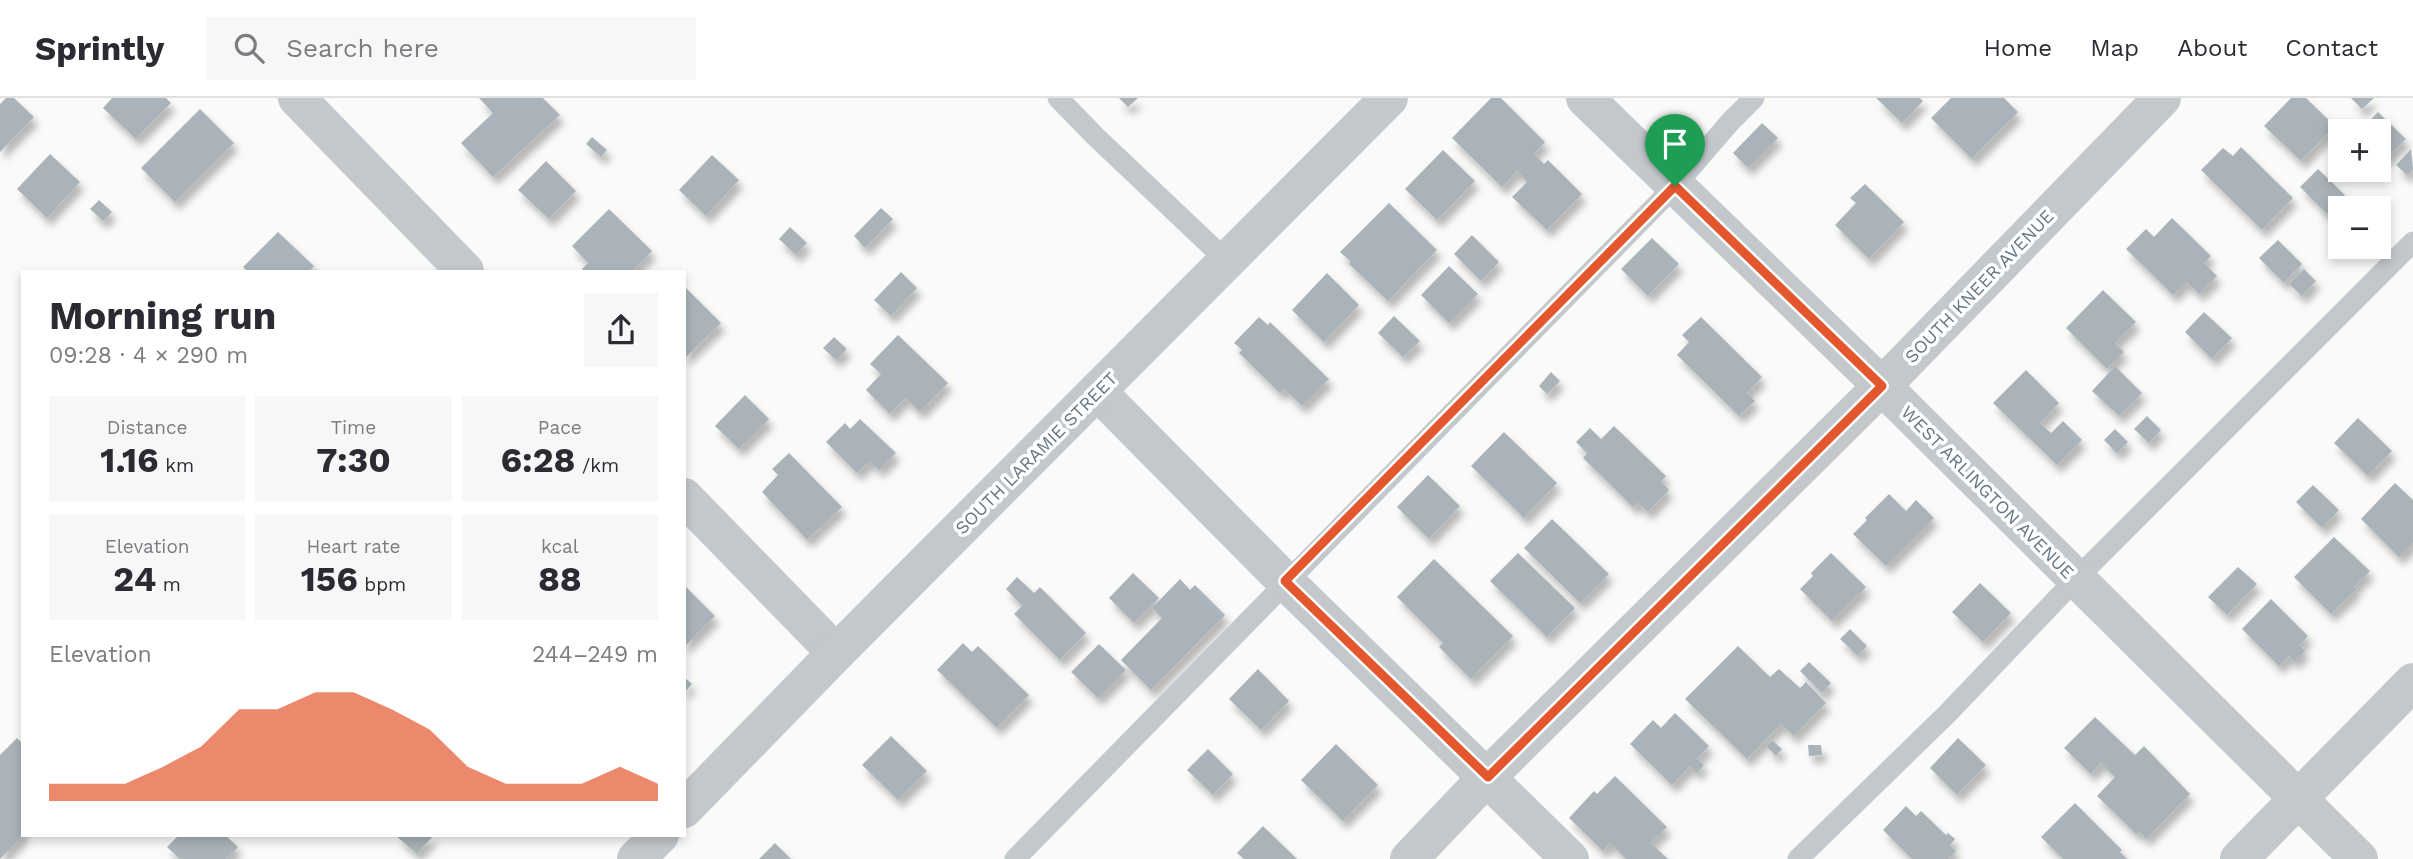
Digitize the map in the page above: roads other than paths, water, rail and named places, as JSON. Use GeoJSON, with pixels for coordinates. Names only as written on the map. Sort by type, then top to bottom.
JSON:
{"type":"FeatureCollection","features":[{"type":"Feature","properties":{"kind":"street"},"geometry":{"type":"LineString","coordinates":[[297,98],[464,270]]}},
{"type":"Feature","properties":{"kind":"street","name":"SOUTH LARAMIE STREET"},"geometry":{"type":"LineString","coordinates":[[686,807],[1389,98]]}},
{"type":"Feature","properties":{"kind":"street","name":"WEST ARLINGTON AVENUE"},"geometry":{"type":"LineString","coordinates":[[1585,98],[1882,386],[2359,859]]}},
{"type":"Feature","properties":{"kind":"street","name":"SOUTH KNEER AVENUE"},"geometry":{"type":"LineString","coordinates":[[1409,859],[1488,777],[1882,386],[2162,98]]}},
{"type":"Feature","properties":{"kind":"street"},"geometry":{"type":"LineString","coordinates":[[1097,391],[1285,581],[1570,859]]}},
{"type":"Feature","properties":{"kind":"street"},"geometry":{"type":"LineString","coordinates":[[686,499],[836,653]]}},
{"type":"Feature","properties":{"kind":"street"},"geometry":{"type":"LineString","coordinates":[[2239,859],[2413,682]]}},
{"type":"Feature","properties":{"kind":"street"},"geometry":{"type":"LineString","coordinates":[[636,859],[658,837]]}},
{"type":"Feature","properties":{"kind":"lane"},"geometry":{"type":"LineString","coordinates":[[1058,98],[1227,261]]}},
{"type":"Feature","properties":{"kind":"lane"},"geometry":{"type":"LineString","coordinates":[[1015,859],[1675,186],[1754,98]]}},
{"type":"Feature","properties":{"kind":"lane"},"geometry":{"type":"LineString","coordinates":[[1798,859],[1947,714],[2076,579],[2413,242]]}}]}
